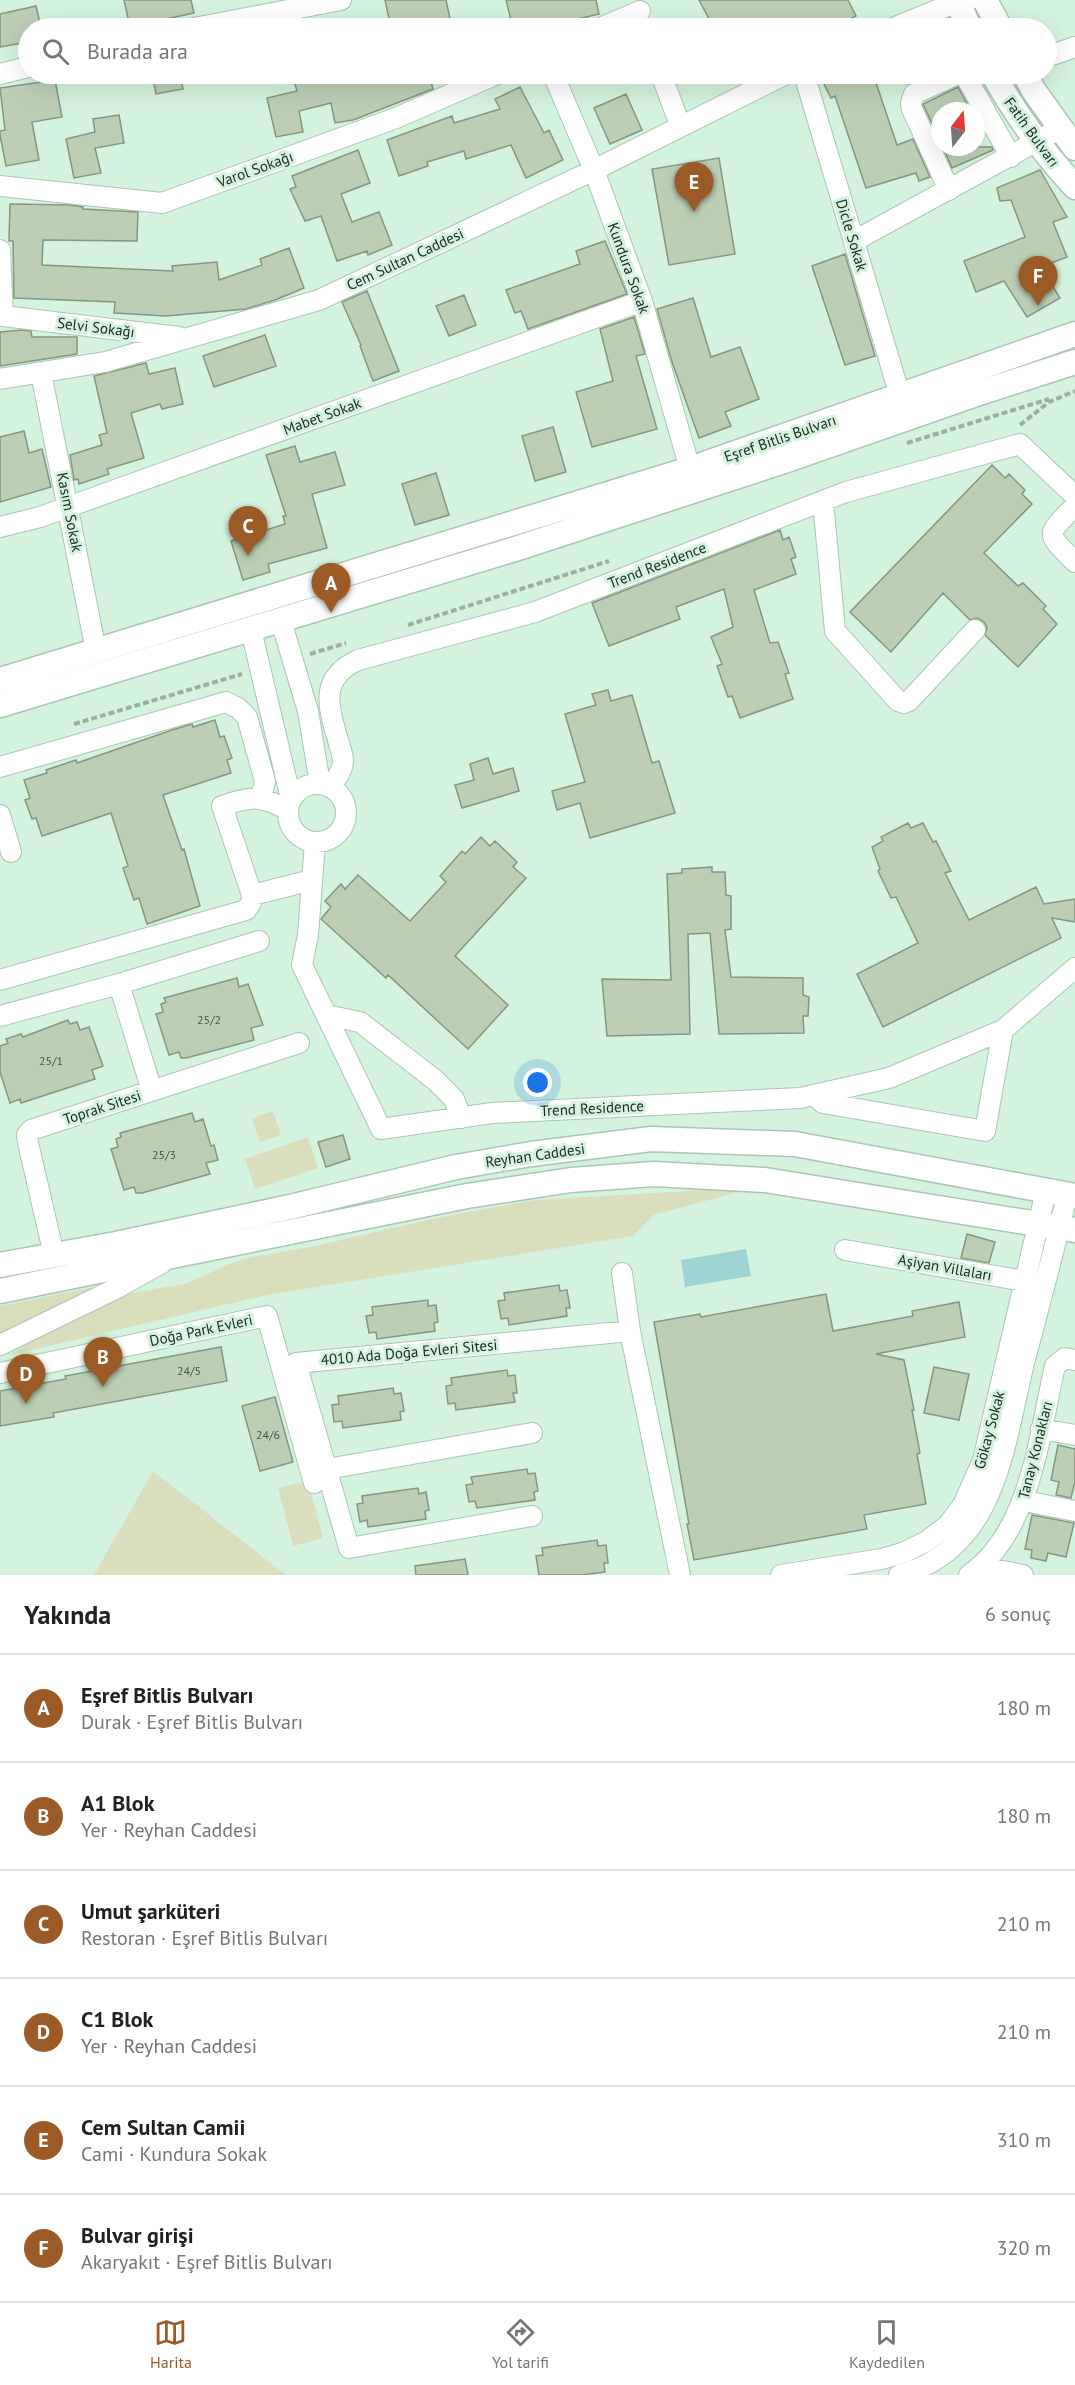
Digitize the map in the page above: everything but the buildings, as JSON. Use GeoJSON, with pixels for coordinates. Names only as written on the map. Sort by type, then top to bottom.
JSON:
{"type":"FeatureCollection","features":[{"type":"Feature","properties":{"kind":"main road"},"geometry":{"type":"LineString","coordinates":[[984,0],[994,18]]}},
{"type":"Feature","properties":{"kind":"main road"},"geometry":{"type":"LineString","coordinates":[[961,1],[967,18]]}},
{"type":"Feature","properties":{"kind":"main road","name":"Fatih Bulvarı"},"geometry":{"type":"LineString","coordinates":[[998,84],[1012,109],[1075,187]]}},
{"type":"Feature","properties":{"kind":"main road","name":"Fatih Bulvarı"},"geometry":{"type":"LineString","coordinates":[[1030,84],[1075,148]]}},
{"type":"Feature","properties":{"kind":"main road","name":"Eşref Bitlis Bulvarı"},"geometry":{"type":"LineString","coordinates":[[0,680],[690,469],[1075,334]]}},
{"type":"Feature","properties":{"kind":"main road","name":"Eşref Bitlis Bulvarı"},"geometry":{"type":"LineString","coordinates":[[0,705],[281,621],[651,505],[1075,362]]}},
{"type":"Feature","properties":{"kind":"main road","name":"Reyhan Caddesi"},"geometry":{"type":"LineString","coordinates":[[0,1265],[290,1207],[456,1167],[531,1154],[651,1139],[795,1144],[1063,1194]]}},
{"type":"Feature","properties":{"kind":"main road","name":"Reyhan Caddesi"},"geometry":{"type":"LineString","coordinates":[[0,1291],[467,1196],[571,1180],[654,1174],[765,1180],[1058,1228]]}},
{"type":"Feature","properties":{"kind":"main road"},"geometry":{"type":"LineString","coordinates":[[54,1255],[59,1280]]}},
{"type":"Feature","properties":{"kind":"street"},"geometry":{"type":"LineString","coordinates":[[246,18],[341,0]]}},
{"type":"Feature","properties":{"kind":"street"},"geometry":{"type":"LineString","coordinates":[[918,18],[961,1]]}},
{"type":"Feature","properties":{"kind":"street"},"geometry":{"type":"LineString","coordinates":[[1057,53],[1075,47]]}},
{"type":"Feature","properties":{"kind":"street"},"geometry":{"type":"LineString","coordinates":[[0,74],[18,70]]}},
{"type":"Feature","properties":{"kind":"street","name":"Varol Sokağı"},"geometry":{"type":"LineString","coordinates":[[0,186],[162,203],[396,118],[475,84]]}},
{"type":"Feature","properties":{"kind":"street","name":"Kundura Sokak"},"geometry":{"type":"LineString","coordinates":[[557,84],[594,170],[642,301],[690,469]]}},
{"type":"Feature","properties":{"kind":"street"},"geometry":{"type":"LineString","coordinates":[[665,84],[680,125]]}},
{"type":"Feature","properties":{"kind":"street","name":"Cem Sultan Caddesi"},"geometry":{"type":"LineString","coordinates":[[0,379],[105,362],[319,300],[594,170],[765,84]]}},
{"type":"Feature","properties":{"kind":"street","name":"Dicle Sokak"},"geometry":{"type":"LineString","coordinates":[[807,84],[900,396]]}},
{"type":"Feature","properties":{"kind":"street"},"geometry":{"type":"LineString","coordinates":[[936,84],[915,94],[911,103],[949,190]]}},
{"type":"Feature","properties":{"kind":"street"},"geometry":{"type":"LineString","coordinates":[[970,84],[1011,157]]}},
{"type":"Feature","properties":{"kind":"street"},"geometry":{"type":"LineString","coordinates":[[854,241],[1061,128]]}},
{"type":"Feature","properties":{"kind":"street","name":"Selvi Sokağı"},"geometry":{"type":"LineString","coordinates":[[0,250],[3,316],[188,338]]}},
{"type":"Feature","properties":{"kind":"street","name":"Mabet Sokak"},"geometry":{"type":"LineString","coordinates":[[0,527],[69,506],[642,301]]}},
{"type":"Feature","properties":{"kind":"street","name":"Kasım Sokak"},"geometry":{"type":"LineString","coordinates":[[41,372],[96,651]]}},
{"type":"Feature","properties":{"kind":"street","name":"Trend Residence"},"geometry":{"type":"LineString","coordinates":[[326,785],[342,768],[343,757],[328,708],[330,693],[333,682],[342,669],[349,664],[535,612],[846,492],[1020,444],[1075,496]]}},
{"type":"Feature","properties":{"kind":"street"},"geometry":{"type":"LineString","coordinates":[[824,501],[835,631],[898,701],[904,703],[909,701],[975,630]]}},
{"type":"Feature","properties":{"kind":"street"},"geometry":{"type":"LineString","coordinates":[[1075,506],[1053,530],[1052,535],[1053,541],[1075,562]]}},
{"type":"Feature","properties":{"kind":"street"},"geometry":{"type":"LineString","coordinates":[[281,621],[308,711],[326,785]]}},
{"type":"Feature","properties":{"kind":"street"},"geometry":{"type":"LineString","coordinates":[[251,630],[290,805],[290,821],[295,831],[315,842],[326,841],[344,826],[345,804],[340,794],[326,785],[309,785],[298,790],[290,805]]}},
{"type":"Feature","properties":{"kind":"street"},"geometry":{"type":"LineString","coordinates":[[0,767],[226,702],[247,717],[265,781],[261,798]]}},
{"type":"Feature","properties":{"kind":"street"},"geometry":{"type":"LineString","coordinates":[[0,980],[246,910],[252,895],[222,806],[246,798],[261,798],[290,805]]}},
{"type":"Feature","properties":{"kind":"street"},"geometry":{"type":"LineString","coordinates":[[0,815],[11,852]]}},
{"type":"Feature","properties":{"kind":"street","name":"Trend Residence"},"geometry":{"type":"LineString","coordinates":[[315,842],[308,934],[302,965],[381,1130],[492,1113],[800,1098],[889,1078],[1003,1030],[1075,968]]}},
{"type":"Feature","properties":{"kind":"street"},"geometry":{"type":"LineString","coordinates":[[252,895],[312,880]]}},
{"type":"Feature","properties":{"kind":"street"},"geometry":{"type":"LineString","coordinates":[[0,1016],[118,984],[260,941]]}},
{"type":"Feature","properties":{"kind":"street","name":"Toprak Sitesi"},"geometry":{"type":"LineString","coordinates":[[54,1255],[27,1135],[31,1130],[152,1091],[118,984]]}},
{"type":"Feature","properties":{"kind":"street"},"geometry":{"type":"LineString","coordinates":[[326,1015],[360,1022],[435,1080],[454,1099],[461,1118]]}},
{"type":"Feature","properties":{"kind":"street"},"geometry":{"type":"LineString","coordinates":[[814,1095],[824,1103],[985,1131],[1003,1030]]}},
{"type":"Feature","properties":{"kind":"street"},"geometry":{"type":"LineString","coordinates":[[152,1091],[299,1043]]}},
{"type":"Feature","properties":{"kind":"street","name":"Gökay Sokak"},"geometry":{"type":"LineString","coordinates":[[899,1575],[918,1569],[947,1551],[962,1537],[992,1490],[1006,1446],[1023,1368],[1045,1285],[1063,1194]]}},
{"type":"Feature","properties":{"kind":"street","name":"Gökay Sokak"},"geometry":{"type":"LineString","coordinates":[[781,1575],[893,1555],[927,1541],[948,1525],[963,1505],[983,1460],[1025,1280],[1058,1228]]}},
{"type":"Feature","properties":{"kind":"street","name":"Aşiyan Villaları"},"geometry":{"type":"LineString","coordinates":[[845,1250],[1045,1285]]}},
{"type":"Feature","properties":{"kind":"street"},"geometry":{"type":"LineString","coordinates":[[0,1345],[117,1288],[172,1257]]}},
{"type":"Feature","properties":{"kind":"street"},"geometry":{"type":"LineString","coordinates":[[622,1273],[630,1331],[680,1575]]}},
{"type":"Feature","properties":{"kind":"street","name":"Doğa Park Evleri"},"geometry":{"type":"LineString","coordinates":[[0,1373],[267,1316],[314,1483]]}},
{"type":"Feature","properties":{"kind":"street","name":"4010 Ada Doğa Evleri Sitesi"},"geometry":{"type":"LineString","coordinates":[[532,1516],[349,1548],[296,1363],[630,1331]]}},
{"type":"Feature","properties":{"kind":"street","name":"Tanay Konakları"},"geometry":{"type":"LineString","coordinates":[[975,1571],[1006,1538],[1024,1501],[1055,1366],[1065,1358],[1075,1360]]}},
{"type":"Feature","properties":{"kind":"street"},"geometry":{"type":"LineString","coordinates":[[1041,1429],[1075,1435]]}},
{"type":"Feature","properties":{"kind":"street"},"geometry":{"type":"LineString","coordinates":[[327,1468],[532,1433]]}},
{"type":"Feature","properties":{"kind":"street"},"geometry":{"type":"LineString","coordinates":[[1024,1501],[1075,1510]]}},
{"type":"Feature","properties":{"kind":"street"},"geometry":{"type":"LineString","coordinates":[[975,1571],[1023,1575]]}},
{"type":"Feature","properties":{"kind":"path"},"geometry":{"type":"LineString","coordinates":[[1014,431],[1048,402],[1075,391]]}},
{"type":"Feature","properties":{"kind":"path"},"geometry":{"type":"LineString","coordinates":[[396,628],[612,560]]}},
{"type":"Feature","properties":{"kind":"path"},"geometry":{"type":"LineString","coordinates":[[293,660],[351,642]]}},
{"type":"Feature","properties":{"kind":"path"},"geometry":{"type":"LineString","coordinates":[[68,726],[260,669]]}},
{"type":"Feature","properties":{"kind":"green space"},"geometry":{"type":"Polygon","coordinates":[[[273,1111],[281,1135],[260,1142],[252,1118],[273,1111]]]}},
{"type":"Feature","properties":{"kind":"green space"},"geometry":{"type":"Polygon","coordinates":[[[308,1137],[318,1168],[255,1189],[245,1159],[308,1137]]]}},
{"type":"Feature","properties":{"kind":"green space"},"geometry":{"type":"Polygon","coordinates":[[[722,1189],[742,1191],[654,1215],[633,1236],[267,1295],[6,1356],[109,1297],[184,1284],[242,1259],[315,1246],[436,1218],[535,1200],[722,1189]]]}},
{"type":"Feature","properties":{"kind":"green space"},"geometry":{"type":"Polygon","coordinates":[[[95,1287],[49,1316],[0,1340],[0,1306],[95,1287]]]}},
{"type":"Feature","properties":{"kind":"green space"},"geometry":{"type":"Polygon","coordinates":[[[153,1471],[286,1575],[94,1575],[153,1471]]]}},
{"type":"Feature","properties":{"kind":"green space"},"geometry":{"type":"Polygon","coordinates":[[[308,1481],[323,1538],[293,1546],[278,1488],[308,1481]]]}},
{"type":"Feature","properties":{"kind":"water"},"geometry":{"type":"Polygon","coordinates":[[[746,1249],[751,1276],[685,1287],[681,1260],[746,1249]]]}},
{"type":"Feature","properties":{"kind":"place","name":"Cem Sultan Camii"},"geometry":{"type":"Point","coordinates":[694,212]}},
{"type":"Feature","properties":{"kind":"place","name":"Bulvar girişi"},"geometry":{"type":"Point","coordinates":[1038,306]}},
{"type":"Feature","properties":{"kind":"place","name":"Umut şarküteri"},"geometry":{"type":"Point","coordinates":[248,556]}},
{"type":"Feature","properties":{"kind":"place","name":"Eşref Bitlis Bulvarı"},"geometry":{"type":"Point","coordinates":[331,613]}},
{"type":"Feature","properties":{"kind":"place","name":"A1 Blok"},"geometry":{"type":"Point","coordinates":[103,1387]}},
{"type":"Feature","properties":{"kind":"place","name":"C1 Blok"},"geometry":{"type":"Point","coordinates":[26,1404]}}]}
